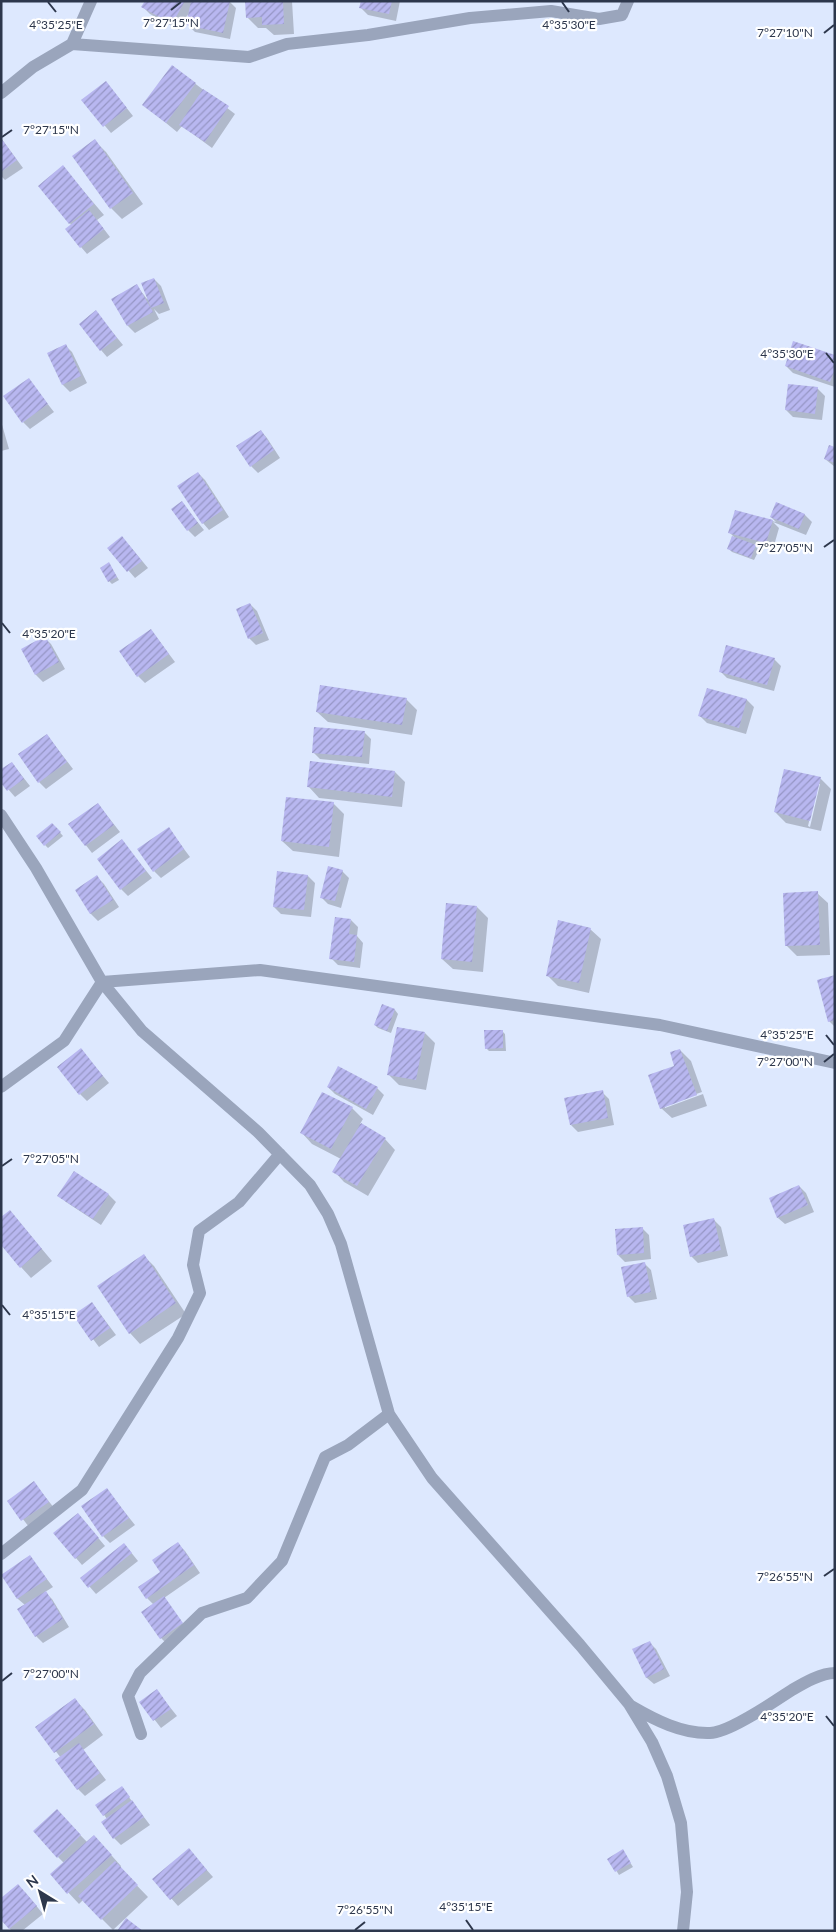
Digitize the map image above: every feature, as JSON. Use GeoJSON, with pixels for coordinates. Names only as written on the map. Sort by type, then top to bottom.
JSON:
{"type":"FeatureCollection","features":[{"type":"Feature","properties":{"kind":"street"},"geometry":{"type":"LineString","coordinates":[[72,44],[90,1]]}},
{"type":"Feature","properties":{"kind":"street"},"geometry":{"type":"LineString","coordinates":[[1,93],[33,67],[72,44],[248,57],[287,44],[368,35],[470,18],[551,11],[599,19],[622,16],[628,1]]}},
{"type":"Feature","properties":{"kind":"street"},"geometry":{"type":"LineString","coordinates":[[1,815],[36,868],[102,982],[142,1031],[258,1132],[310,1184],[328,1214],[340,1244],[389,1414],[432,1478],[580,1645],[629,1704],[652,1742],[667,1776],[681,1823],[687,1892],[683,1931]]}},
{"type":"Feature","properties":{"kind":"street"},"geometry":{"type":"LineString","coordinates":[[102,982],[260,970],[660,1025],[835,1063]]}},
{"type":"Feature","properties":{"kind":"street"},"geometry":{"type":"LineString","coordinates":[[1,1087],[64,1041],[102,982]]}},
{"type":"Feature","properties":{"kind":"street"},"geometry":{"type":"LineString","coordinates":[[1,1554],[82,1490],[178,1338],[200,1294],[193,1265],[199,1231],[239,1202],[280,1154]]}},
{"type":"Feature","properties":{"kind":"street"},"geometry":{"type":"LineString","coordinates":[[141,1734],[128,1696],[140,1673],[202,1613],[247,1598],[282,1561],[324,1457],[348,1445],[389,1414]]}},
{"type":"Feature","properties":{"kind":"street"},"geometry":{"type":"LineString","coordinates":[[629,1704],[655,1720],[689,1731],[712,1733],[737,1724],[801,1685],[835,1672]]}},
{"type":"Feature","properties":{"kind":"building"},"geometry":{"type":"Polygon","coordinates":[[[145,1],[185,1],[172,24],[141,7],[145,1]]]}},
{"type":"Feature","properties":{"kind":"building"},"geometry":{"type":"Polygon","coordinates":[[[191,1],[230,1],[223,33],[186,25],[191,1]]]}},
{"type":"Feature","properties":{"kind":"building"},"geometry":{"type":"Polygon","coordinates":[[[245,1],[283,1],[284,24],[262,25],[262,17],[246,18],[245,1]]]}},
{"type":"Feature","properties":{"kind":"building"},"geometry":{"type":"Polygon","coordinates":[[[361,1],[392,1],[389,14],[359,8],[361,1]]]}},
{"type":"Feature","properties":{"kind":"building"},"geometry":{"type":"Polygon","coordinates":[[[172,65],[196,83],[166,123],[142,105],[172,65]]]}},
{"type":"Feature","properties":{"kind":"building"},"geometry":{"type":"Polygon","coordinates":[[[106,81],[127,108],[103,127],[81,100],[106,81]]]}},
{"type":"Feature","properties":{"kind":"building"},"geometry":{"type":"Polygon","coordinates":[[[203,89],[229,106],[205,142],[179,125],[203,89]]]}},
{"type":"Feature","properties":{"kind":"building"},"geometry":{"type":"Polygon","coordinates":[[[1,138],[17,160],[1,172],[1,138]]]}},
{"type":"Feature","properties":{"kind":"building"},"geometry":{"type":"Polygon","coordinates":[[[95,139],[133,193],[110,209],[72,156],[95,139]]]}},
{"type":"Feature","properties":{"kind":"building"},"geometry":{"type":"Polygon","coordinates":[[[63,165],[94,204],[69,224],[38,186],[63,165]]]}},
{"type":"Feature","properties":{"kind":"building"},"geometry":{"type":"Polygon","coordinates":[[[89,210],[104,229],[80,248],[65,229],[89,210]]]}},
{"type":"Feature","properties":{"kind":"building"},"geometry":{"type":"Polygon","coordinates":[[[154,278],[164,303],[151,308],[141,283],[154,278]]]}},
{"type":"Feature","properties":{"kind":"building"},"geometry":{"type":"Polygon","coordinates":[[[137,284],[153,312],[127,326],[111,299],[137,284]]]}},
{"type":"Feature","properties":{"kind":"building"},"geometry":{"type":"Polygon","coordinates":[[[96,310],[117,338],[100,351],[79,324],[96,310]]]}},
{"type":"Feature","properties":{"kind":"building"},"geometry":{"type":"Polygon","coordinates":[[[793,341],[835,355],[835,369],[830,382],[785,366],[793,341]]]}},
{"type":"Feature","properties":{"kind":"building"},"geometry":{"type":"Polygon","coordinates":[[[66,344],[81,376],[62,385],[47,353],[66,344]]]}},
{"type":"Feature","properties":{"kind":"building"},"geometry":{"type":"Polygon","coordinates":[[[29,378],[48,404],[22,423],[3,396],[29,378]]]}},
{"type":"Feature","properties":{"kind":"building"},"geometry":{"type":"Polygon","coordinates":[[[788,384],[818,387],[815,414],[785,410],[788,384]]]}},
{"type":"Feature","properties":{"kind":"building"},"geometry":{"type":"Polygon","coordinates":[[[261,430],[274,450],[250,467],[236,446],[261,430]]]}},
{"type":"Feature","properties":{"kind":"building"},"geometry":{"type":"Polygon","coordinates":[[[829,445],[835,447],[835,463],[824,459],[829,445]]]}},
{"type":"Feature","properties":{"kind":"building"},"geometry":{"type":"Polygon","coordinates":[[[198,472],[223,510],[202,524],[177,486],[198,472]]]}},
{"type":"Feature","properties":{"kind":"building"},"geometry":{"type":"Polygon","coordinates":[[[182,501],[198,523],[187,531],[171,509],[182,501]]]}},
{"type":"Feature","properties":{"kind":"building"},"geometry":{"type":"Polygon","coordinates":[[[776,502],[805,514],[799,529],[770,517],[776,502]]]}},
{"type":"Feature","properties":{"kind":"building"},"geometry":{"type":"Polygon","coordinates":[[[735,510],[773,520],[766,543],[728,533],[735,510]]]}},
{"type":"Feature","properties":{"kind":"building"},"geometry":{"type":"Polygon","coordinates":[[[122,536],[142,561],[127,572],[107,548],[122,536]]]}},
{"type":"Feature","properties":{"kind":"building"},"geometry":{"type":"Polygon","coordinates":[[[732,536],[756,545],[751,558],[727,549],[732,536]]]}},
{"type":"Feature","properties":{"kind":"building"},"geometry":{"type":"Polygon","coordinates":[[[109,562],[117,577],[108,582],[100,568],[109,562]]]}},
{"type":"Feature","properties":{"kind":"building"},"geometry":{"type":"Polygon","coordinates":[[[250,603],[263,633],[248,639],[236,609],[250,603]]]}},
{"type":"Feature","properties":{"kind":"building"},"geometry":{"type":"Polygon","coordinates":[[[151,629],[169,654],[137,677],[119,651],[151,629]]]}},
{"type":"Feature","properties":{"kind":"building"},"geometry":{"type":"Polygon","coordinates":[[[45,636],[59,662],[35,675],[21,649],[45,636]]]}},
{"type":"Feature","properties":{"kind":"building"},"geometry":{"type":"Polygon","coordinates":[[[726,645],[775,658],[767,685],[719,672],[726,645]]]}},
{"type":"Feature","properties":{"kind":"building"},"geometry":{"type":"Polygon","coordinates":[[[320,685],[407,698],[402,725],[316,712],[320,685]]]}},
{"type":"Feature","properties":{"kind":"building"},"geometry":{"type":"Polygon","coordinates":[[[707,688],[747,699],[739,728],[698,716],[707,688]]]}},
{"type":"Feature","properties":{"kind":"building"},"geometry":{"type":"Polygon","coordinates":[[[314,727],[365,731],[362,757],[312,753],[314,727]]]}},
{"type":"Feature","properties":{"kind":"building"},"geometry":{"type":"Polygon","coordinates":[[[47,734],[67,762],[38,783],[18,754],[47,734]]]}},
{"type":"Feature","properties":{"kind":"building"},"geometry":{"type":"Polygon","coordinates":[[[310,761],[395,771],[392,797],[307,787],[310,761]]]}},
{"type":"Feature","properties":{"kind":"building"},"geometry":{"type":"Polygon","coordinates":[[[12,762],[24,779],[7,791],[1,783],[1,769],[12,762]]]}},
{"type":"Feature","properties":{"kind":"building"},"geometry":{"type":"Polygon","coordinates":[[[784,769],[821,777],[810,821],[774,812],[784,769]]]}},
{"type":"Feature","properties":{"kind":"building"},"geometry":{"type":"Polygon","coordinates":[[[286,797],[334,802],[329,847],[281,841],[286,797]]]}},
{"type":"Feature","properties":{"kind":"building"},"geometry":{"type":"Polygon","coordinates":[[[98,803],[114,825],[85,846],[68,824],[98,803]]]}},
{"type":"Feature","properties":{"kind":"building"},"geometry":{"type":"Polygon","coordinates":[[[52,823],[61,832],[44,846],[36,836],[52,823]]]}},
{"type":"Feature","properties":{"kind":"building"},"geometry":{"type":"Polygon","coordinates":[[[169,827],[184,849],[153,872],[137,849],[169,827]]]}},
{"type":"Feature","properties":{"kind":"building"},"geometry":{"type":"Polygon","coordinates":[[[122,839],[146,871],[120,890],[97,859],[122,839]]]}},
{"type":"Feature","properties":{"kind":"building"},"geometry":{"type":"Polygon","coordinates":[[[328,866],[343,870],[335,901],[320,898],[328,866]]]}},
{"type":"Feature","properties":{"kind":"building"},"geometry":{"type":"Polygon","coordinates":[[[277,871],[308,875],[304,910],[273,907],[277,871]]]}},
{"type":"Feature","properties":{"kind":"building"},"geometry":{"type":"Polygon","coordinates":[[[97,875],[113,900],[90,914],[75,890],[97,875]]]}},
{"type":"Feature","properties":{"kind":"building"},"geometry":{"type":"Polygon","coordinates":[[[818,891],[820,945],[785,946],[783,893],[818,891]]]}},
{"type":"Feature","properties":{"kind":"building"},"geometry":{"type":"Polygon","coordinates":[[[446,903],[477,906],[472,962],[441,959],[446,903]]]}},
{"type":"Feature","properties":{"kind":"building"},"geometry":{"type":"Polygon","coordinates":[[[335,917],[351,919],[349,934],[357,935],[354,962],[329,959],[335,917]]]}},
{"type":"Feature","properties":{"kind":"building"},"geometry":{"type":"Polygon","coordinates":[[[558,920],[591,928],[579,983],[546,976],[558,920]]]}},
{"type":"Feature","properties":{"kind":"building"},"geometry":{"type":"Polygon","coordinates":[[[835,975],[835,1020],[828,1022],[817,980],[835,975]]]}},
{"type":"Feature","properties":{"kind":"building"},"geometry":{"type":"Polygon","coordinates":[[[382,1004],[395,1009],[387,1031],[374,1025],[382,1004]]]}},
{"type":"Feature","properties":{"kind":"building"},"geometry":{"type":"Polygon","coordinates":[[[397,1027],[425,1032],[416,1080],[387,1075],[397,1027]]]}},
{"type":"Feature","properties":{"kind":"building"},"geometry":{"type":"Polygon","coordinates":[[[484,1030],[503,1030],[503,1048],[485,1049],[484,1030]]]}},
{"type":"Feature","properties":{"kind":"building"},"geometry":{"type":"Polygon","coordinates":[[[81,1048],[103,1076],[79,1095],[57,1067],[81,1048]]]}},
{"type":"Feature","properties":{"kind":"building"},"geometry":{"type":"Polygon","coordinates":[[[680,1049],[697,1095],[660,1109],[648,1075],[674,1066],[670,1052],[680,1049]]]}},
{"type":"Feature","properties":{"kind":"building"},"geometry":{"type":"Polygon","coordinates":[[[338,1066],[378,1087],[366,1109],[327,1087],[338,1066]]]}},
{"type":"Feature","properties":{"kind":"building"},"geometry":{"type":"Polygon","coordinates":[[[603,1090],[608,1118],[570,1125],[564,1098],[603,1090]]]}},
{"type":"Feature","properties":{"kind":"building"},"geometry":{"type":"Polygon","coordinates":[[[322,1092],[353,1107],[331,1149],[300,1133],[322,1092]]]}},
{"type":"Feature","properties":{"kind":"building"},"geometry":{"type":"Polygon","coordinates":[[[361,1123],[386,1138],[357,1186],[332,1172],[361,1123]]]}},
{"type":"Feature","properties":{"kind":"building"},"geometry":{"type":"Polygon","coordinates":[[[74,1171],[109,1194],[93,1219],[57,1196],[74,1171]]]}},
{"type":"Feature","properties":{"kind":"building"},"geometry":{"type":"Polygon","coordinates":[[[799,1185],[808,1205],[777,1218],[769,1198],[799,1185]]]}},
{"type":"Feature","properties":{"kind":"building"},"geometry":{"type":"Polygon","coordinates":[[[10,1210],[42,1249],[20,1268],[1,1245],[1,1217],[10,1210]]]}},
{"type":"Feature","properties":{"kind":"building"},"geometry":{"type":"Polygon","coordinates":[[[714,1218],[721,1250],[690,1257],[683,1225],[714,1218]]]}},
{"type":"Feature","properties":{"kind":"building"},"geometry":{"type":"Polygon","coordinates":[[[643,1227],[644,1253],[617,1255],[615,1229],[643,1227]]]}},
{"type":"Feature","properties":{"kind":"building"},"geometry":{"type":"Polygon","coordinates":[[[144,1254],[176,1303],[129,1334],[97,1286],[144,1254]]]}},
{"type":"Feature","properties":{"kind":"building"},"geometry":{"type":"Polygon","coordinates":[[[645,1262],[651,1292],[627,1297],[621,1267],[645,1262]]]}},
{"type":"Feature","properties":{"kind":"building"},"geometry":{"type":"Polygon","coordinates":[[[92,1302],[110,1328],[91,1341],[73,1315],[92,1302]]]}},
{"type":"Feature","properties":{"kind":"building"},"geometry":{"type":"Polygon","coordinates":[[[34,1481],[49,1502],[21,1521],[7,1501],[34,1481]]]}},
{"type":"Feature","properties":{"kind":"building"},"geometry":{"type":"Polygon","coordinates":[[[107,1488],[129,1518],[102,1537],[81,1506],[107,1488]]]}},
{"type":"Feature","properties":{"kind":"building"},"geometry":{"type":"Polygon","coordinates":[[[78,1513],[99,1538],[75,1559],[53,1533],[78,1513]]]}},
{"type":"Feature","properties":{"kind":"building"},"geometry":{"type":"Polygon","coordinates":[[[178,1542],[194,1565],[146,1599],[138,1587],[160,1572],[152,1560],[178,1542]]]}},
{"type":"Feature","properties":{"kind":"building"},"geometry":{"type":"Polygon","coordinates":[[[124,1543],[132,1553],[88,1588],[80,1578],[124,1543]]]}},
{"type":"Feature","properties":{"kind":"building"},"geometry":{"type":"Polygon","coordinates":[[[30,1555],[47,1579],[17,1599],[1,1575],[30,1555]]]}},
{"type":"Feature","properties":{"kind":"building"},"geometry":{"type":"Polygon","coordinates":[[[46,1591],[63,1619],[35,1637],[17,1609],[46,1591]]]}},
{"type":"Feature","properties":{"kind":"building"},"geometry":{"type":"Polygon","coordinates":[[[164,1596],[183,1623],[160,1639],[141,1612],[164,1596]]]}},
{"type":"Feature","properties":{"kind":"building"},"geometry":{"type":"Polygon","coordinates":[[[650,1641],[664,1669],[646,1678],[632,1649],[650,1641]]]}},
{"type":"Feature","properties":{"kind":"building"},"geometry":{"type":"Polygon","coordinates":[[[157,1689],[171,1709],[153,1721],[139,1702],[157,1689]]]}},
{"type":"Feature","properties":{"kind":"building"},"geometry":{"type":"Polygon","coordinates":[[[75,1698],[94,1724],[54,1753],[35,1727],[75,1698]]]}},
{"type":"Feature","properties":{"kind":"building"},"geometry":{"type":"Polygon","coordinates":[[[79,1743],[100,1773],[77,1790],[55,1760],[79,1743]]]}},
{"type":"Feature","properties":{"kind":"building"},"geometry":{"type":"Polygon","coordinates":[[[122,1786],[130,1797],[103,1816],[95,1805],[122,1786]]]}},
{"type":"Feature","properties":{"kind":"building"},"geometry":{"type":"Polygon","coordinates":[[[132,1800],[144,1817],[113,1839],[101,1822],[132,1800]]]}},
{"type":"Feature","properties":{"kind":"building"},"geometry":{"type":"Polygon","coordinates":[[[57,1809],[81,1835],[57,1858],[33,1831],[57,1809]]]}},
{"type":"Feature","properties":{"kind":"building"},"geometry":{"type":"Polygon","coordinates":[[[94,1835],[112,1855],[67,1894],[50,1874],[94,1835]]]}},
{"type":"Feature","properties":{"kind":"building"},"geometry":{"type":"Polygon","coordinates":[[[189,1848],[207,1870],[170,1900],[152,1879],[189,1848]]]}},
{"type":"Feature","properties":{"kind":"building"},"geometry":{"type":"Polygon","coordinates":[[[623,1849],[631,1863],[615,1872],[607,1859],[623,1849]]]}},
{"type":"Feature","properties":{"kind":"building"},"geometry":{"type":"Polygon","coordinates":[[[115,1861],[138,1885],[101,1920],[78,1896],[115,1861]]]}},
{"type":"Feature","properties":{"kind":"building"},"geometry":{"type":"Polygon","coordinates":[[[18,1884],[37,1906],[9,1929],[1,1920],[1,1898],[18,1884]]]}},
{"type":"Feature","properties":{"kind":"building"},"geometry":{"type":"Polygon","coordinates":[[[126,1918],[143,1931],[117,1931],[126,1918]]]}}]}
